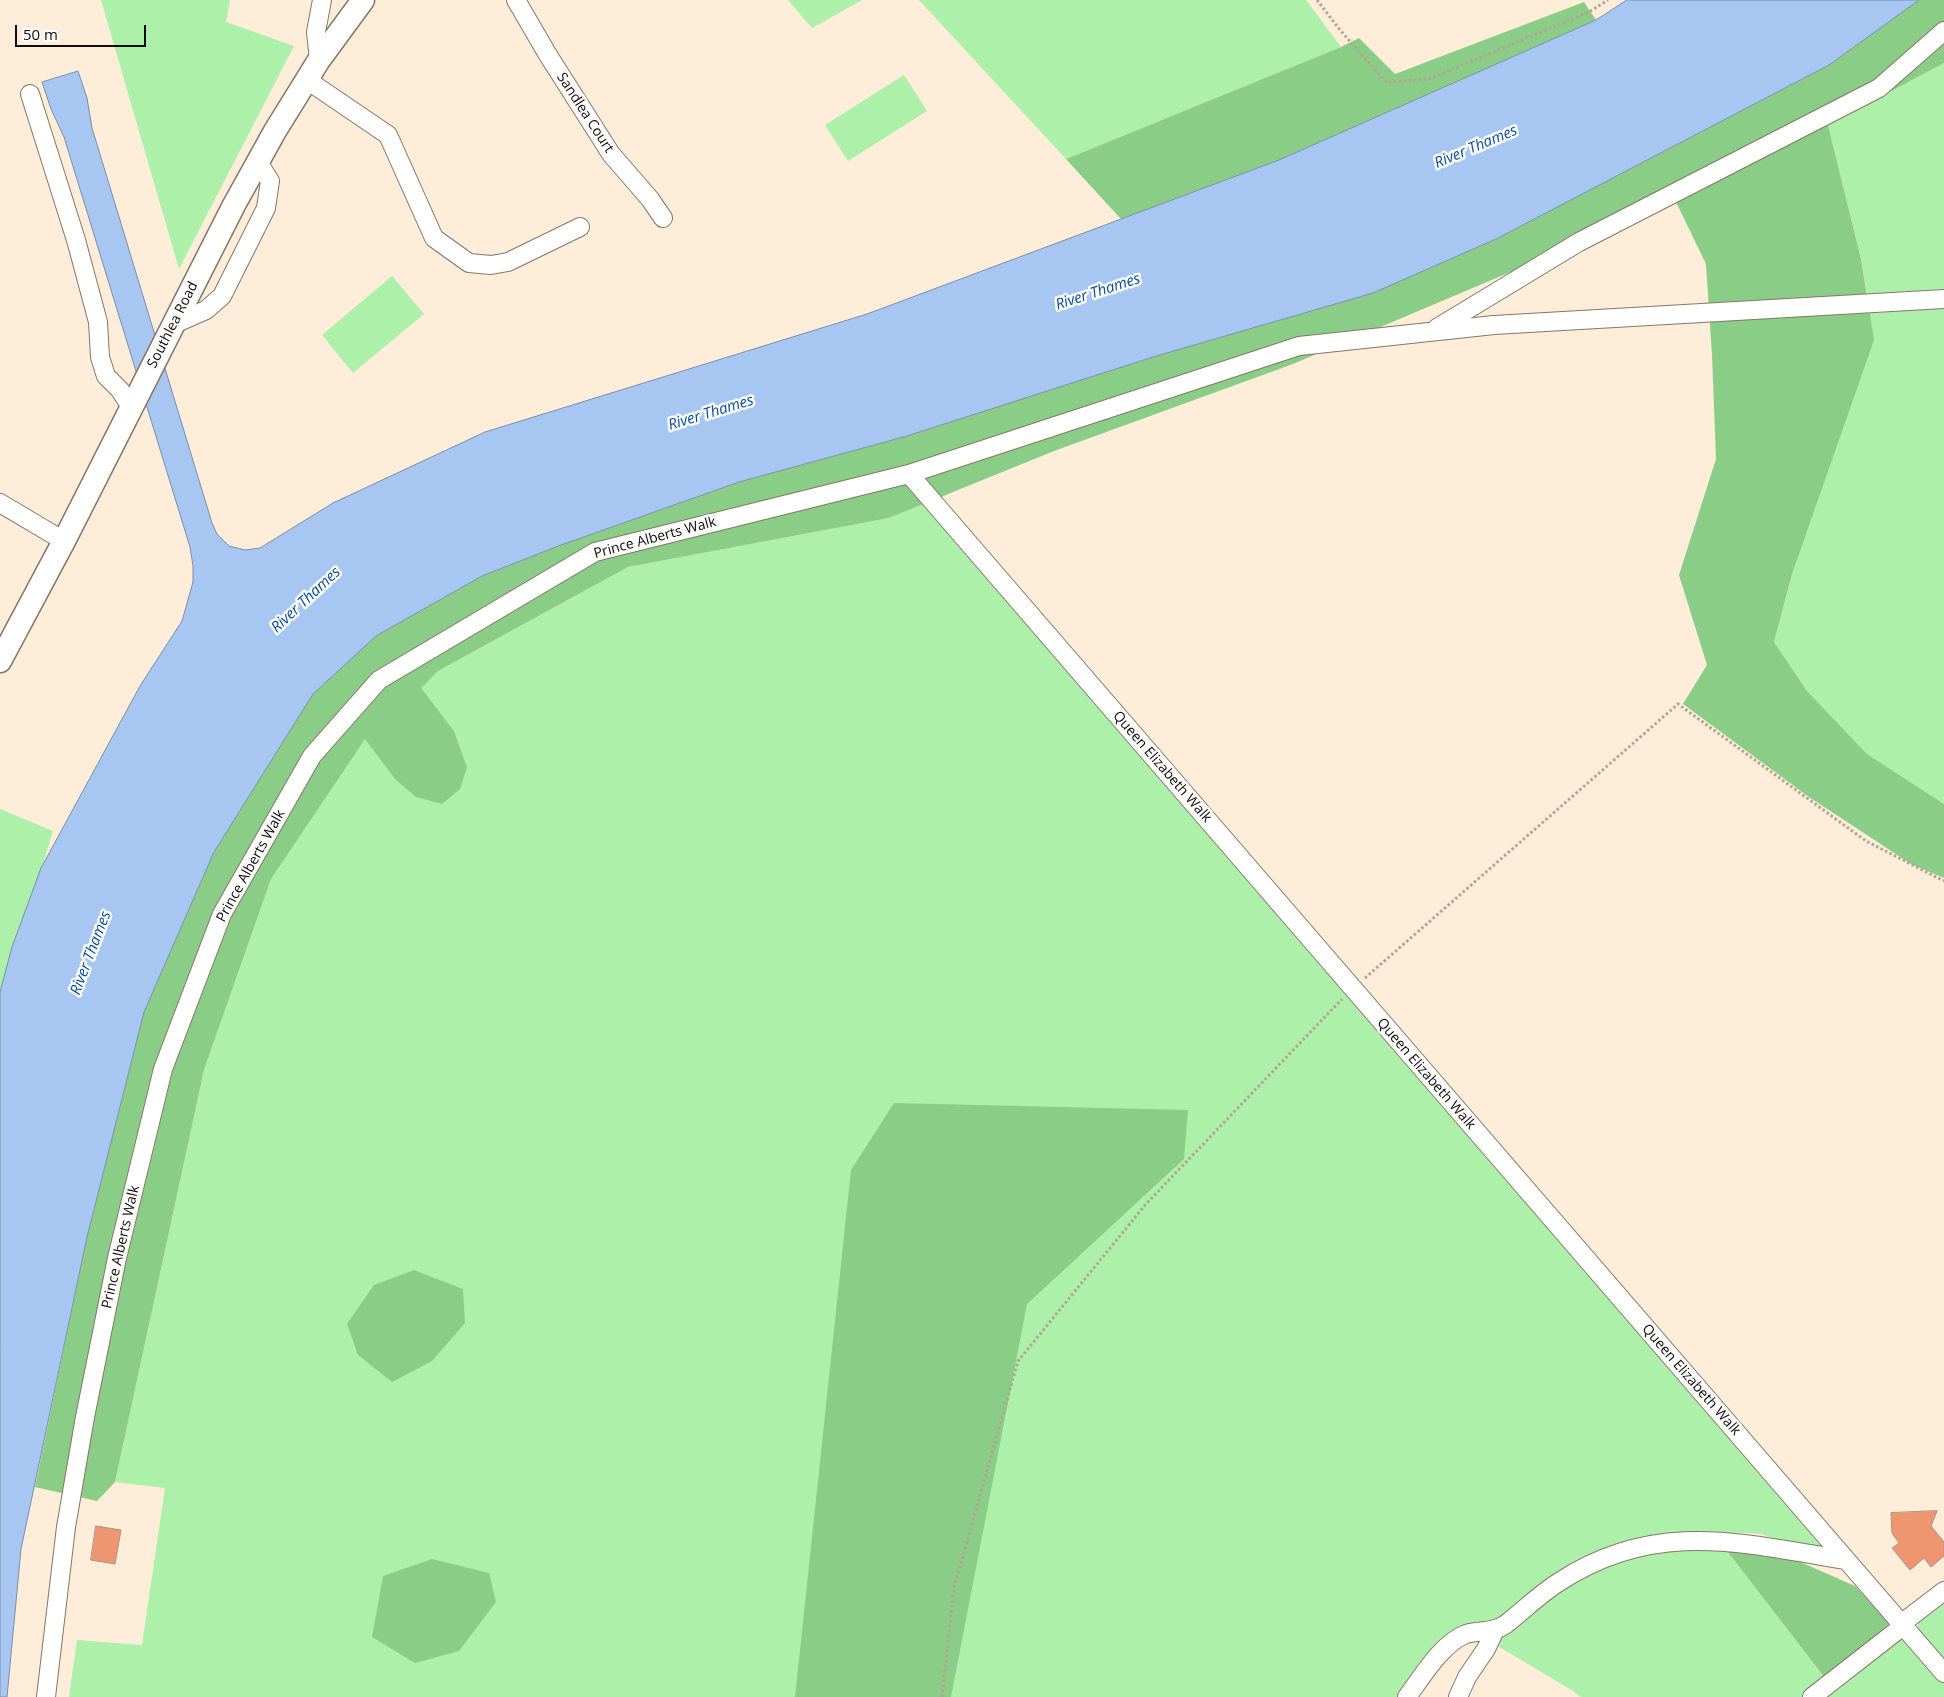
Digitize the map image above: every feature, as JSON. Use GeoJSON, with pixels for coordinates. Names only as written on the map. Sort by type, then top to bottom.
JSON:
{"type":"FeatureCollection","features":[{"type":"Feature","properties":{"kind":"main road","name":"Southlea Road"},"geometry":{"type":"LineString","coordinates":[[0,661],[64,541],[234,204],[319,60],[363,0]]}},
{"type":"Feature","properties":{"kind":"street"},"geometry":{"type":"LineString","coordinates":[[319,60],[316,32],[322,0]]}},
{"type":"Feature","properties":{"kind":"street","name":"Sandlea Court"},"geometry":{"type":"LineString","coordinates":[[516,0],[548,55],[611,154],[650,199],[663,218]]}},
{"type":"Feature","properties":{"kind":"street"},"geometry":{"type":"LineString","coordinates":[[1432,332],[1579,242],[1879,88],[1944,31]]}},
{"type":"Feature","properties":{"kind":"street"},"geometry":{"type":"LineString","coordinates":[[307,80],[388,135],[434,238],[469,263],[491,265],[508,262],[580,227]]}},
{"type":"Feature","properties":{"kind":"street"},"geometry":{"type":"LineString","coordinates":[[30,94],[76,240],[98,322],[100,357],[106,376],[133,403]]}},
{"type":"Feature","properties":{"kind":"street"},"geometry":{"type":"LineString","coordinates":[[174,324],[206,310],[222,296],[266,208],[270,181],[258,162]]}},
{"type":"Feature","properties":{"kind":"street","name":"Prince Alberts Walk"},"geometry":{"type":"LineString","coordinates":[[46,1697],[66,1527],[84,1418],[117,1258],[163,1068],[222,914],[312,756],[379,680],[595,552],[909,474],[1299,346],[1504,324],[1944,299]]}},
{"type":"Feature","properties":{"kind":"street","name":"Queen Elizabeth Walk"},"geometry":{"type":"LineString","coordinates":[[909,474],[1944,1673]]}},
{"type":"Feature","properties":{"kind":"street"},"geometry":{"type":"LineString","coordinates":[[0,503],[64,541]]}},
{"type":"Feature","properties":{"kind":"street"},"geometry":{"type":"LineString","coordinates":[[1407,1697],[1436,1659],[1460,1637],[1479,1631],[1494,1630],[1507,1624],[1537,1597],[1573,1573],[1591,1564],[1644,1545],[1711,1540],[1846,1560]]}},
{"type":"Feature","properties":{"kind":"street"},"geometry":{"type":"LineString","coordinates":[[1812,1697],[1944,1591]]}},
{"type":"Feature","properties":{"kind":"street"},"geometry":{"type":"LineString","coordinates":[[1458,1697],[1466,1678],[1482,1655],[1494,1630]]}},
{"type":"Feature","properties":{"kind":"path"},"geometry":{"type":"LineString","coordinates":[[1317,0],[1340,30],[1386,82],[1429,79],[1589,12],[1608,0]]}},
{"type":"Feature","properties":{"kind":"path"},"geometry":{"type":"LineString","coordinates":[[942,1697],[954,1588],[1018,1361],[1146,1204],[1352,988],[1678,704],[1866,841],[1944,881]]}},
{"type":"Feature","properties":{"kind":"green space"},"geometry":{"type":"Polygon","coordinates":[[[101,0],[230,0],[226,22],[294,46],[179,269],[101,0]]]}},
{"type":"Feature","properties":{"kind":"green space"},"geometry":{"type":"Polygon","coordinates":[[[788,0],[862,0],[812,28],[788,0]]]}},
{"type":"Feature","properties":{"kind":"green space"},"geometry":{"type":"Polygon","coordinates":[[[919,0],[1306,0],[1341,47],[1066,159],[919,0]]]}},
{"type":"Feature","properties":{"kind":"green space"},"geometry":{"type":"Polygon","coordinates":[[[1919,0],[1944,0],[1944,63],[1828,125],[1861,259],[1874,340],[1792,574],[1774,642],[1807,691],[1867,754],[1944,804],[1944,878],[1911,864],[1809,797],[1683,704],[1707,665],[1679,575],[1716,459],[1706,264],[1676,202],[1293,364],[1054,451],[889,518],[628,567],[438,671],[421,688],[454,731],[467,767],[460,789],[442,804],[416,797],[395,779],[365,739],[271,879],[204,1070],[115,1482],[97,1501],[35,1487],[87,1237],[144,1012],[214,852],[313,694],[376,636],[482,576],[561,545],[739,482],[907,436],[1153,357],[1373,293],[1496,239],[1829,65],[1919,0]]]}},
{"type":"Feature","properties":{"kind":"green space"},"geometry":{"type":"Polygon","coordinates":[[[1584,2],[1596,20],[1279,160],[1121,219],[1066,159],[1359,38],[1395,74],[1584,2]]]}},
{"type":"Feature","properties":{"kind":"green space"},"geometry":{"type":"Polygon","coordinates":[[[1944,63],[1944,289],[1867,294],[1861,259],[1828,125],[1944,63]]]}},
{"type":"Feature","properties":{"kind":"green space"},"geometry":{"type":"Polygon","coordinates":[[[904,75],[927,111],[848,161],[825,125],[904,75]]]}},
{"type":"Feature","properties":{"kind":"green space"},"geometry":{"type":"Polygon","coordinates":[[[392,276],[424,314],[353,373],[322,335],[392,276]]]}},
{"type":"Feature","properties":{"kind":"green space"},"geometry":{"type":"Polygon","coordinates":[[[1944,304],[1944,804],[1867,754],[1807,691],[1774,642],[1869,307],[1944,304]]]}},
{"type":"Feature","properties":{"kind":"green space"},"geometry":{"type":"Polygon","coordinates":[[[929,502],[1843,1570],[1762,1534],[1701,1531],[1605,1551],[1495,1625],[1474,1624],[1403,1697],[69,1697],[77,1640],[142,1645],[165,1488],[115,1482],[204,1070],[271,879],[365,738],[395,779],[467,767],[454,731],[420,688],[438,671],[628,567],[889,518],[929,502]]]}},
{"type":"Feature","properties":{"kind":"green space"},"geometry":{"type":"Polygon","coordinates":[[[0,809],[53,831],[0,1004],[0,809]]]}},
{"type":"Feature","properties":{"kind":"green space"},"geometry":{"type":"Polygon","coordinates":[[[894,1103],[1188,1110],[1184,1159],[1027,1304],[951,1697],[795,1697],[851,1170],[894,1103]]]}},
{"type":"Feature","properties":{"kind":"green space"},"geometry":{"type":"Polygon","coordinates":[[[414,1270],[463,1289],[465,1323],[432,1361],[392,1382],[358,1355],[347,1324],[374,1285],[414,1270]]]}},
{"type":"Feature","properties":{"kind":"green space"},"geometry":{"type":"Polygon","coordinates":[[[1724,1547],[1825,1678],[1803,1697],[1581,1697],[1491,1642],[1556,1588],[1604,1563],[1654,1548],[1724,1547]]]}},
{"type":"Feature","properties":{"kind":"green space"},"geometry":{"type":"Polygon","coordinates":[[[1724,1547],[1773,1550],[1855,1586],[1890,1623],[1825,1678],[1724,1547]]]}},
{"type":"Feature","properties":{"kind":"green space"},"geometry":{"type":"Polygon","coordinates":[[[432,1559],[489,1573],[496,1602],[459,1651],[415,1663],[372,1637],[383,1576],[432,1559]]]}},
{"type":"Feature","properties":{"kind":"green space"},"geometry":{"type":"Polygon","coordinates":[[[1944,1600],[1944,1660],[1917,1632],[1919,1619],[1944,1600]]]}},
{"type":"Feature","properties":{"kind":"green space"},"geometry":{"type":"Polygon","coordinates":[[[1900,1633],[1944,1684],[1944,1697],[1820,1697],[1900,1633]]]}},
{"type":"Feature","properties":{"kind":"water","name":"River Thames"},"geometry":{"type":"Polygon","coordinates":[[[1627,0],[1919,0],[1829,65],[1496,239],[1373,293],[1153,357],[907,436],[739,482],[561,545],[482,576],[376,636],[313,694],[214,852],[144,1012],[87,1237],[21,1549],[7,1697],[0,1697],[0,992],[12,947],[41,868],[140,686],[182,621],[193,582],[190,547],[64,137],[51,109],[42,82],[78,71],[87,98],[92,128],[212,523],[217,534],[229,546],[245,550],[260,548],[333,503],[485,432],[867,314],[1279,160],[1596,20],[1627,0]]]}},
{"type":"Feature","properties":{"kind":"building"},"geometry":{"type":"Polygon","coordinates":[[[1937,1511],[1931,1526],[1944,1542],[1944,1556],[1931,1567],[1924,1558],[1910,1570],[1892,1548],[1899,1543],[1892,1533],[1891,1513],[1937,1511]]]}},
{"type":"Feature","properties":{"kind":"building"},"geometry":{"type":"Polygon","coordinates":[[[96,1526],[121,1530],[115,1564],[91,1560],[96,1526]]]}}]}
